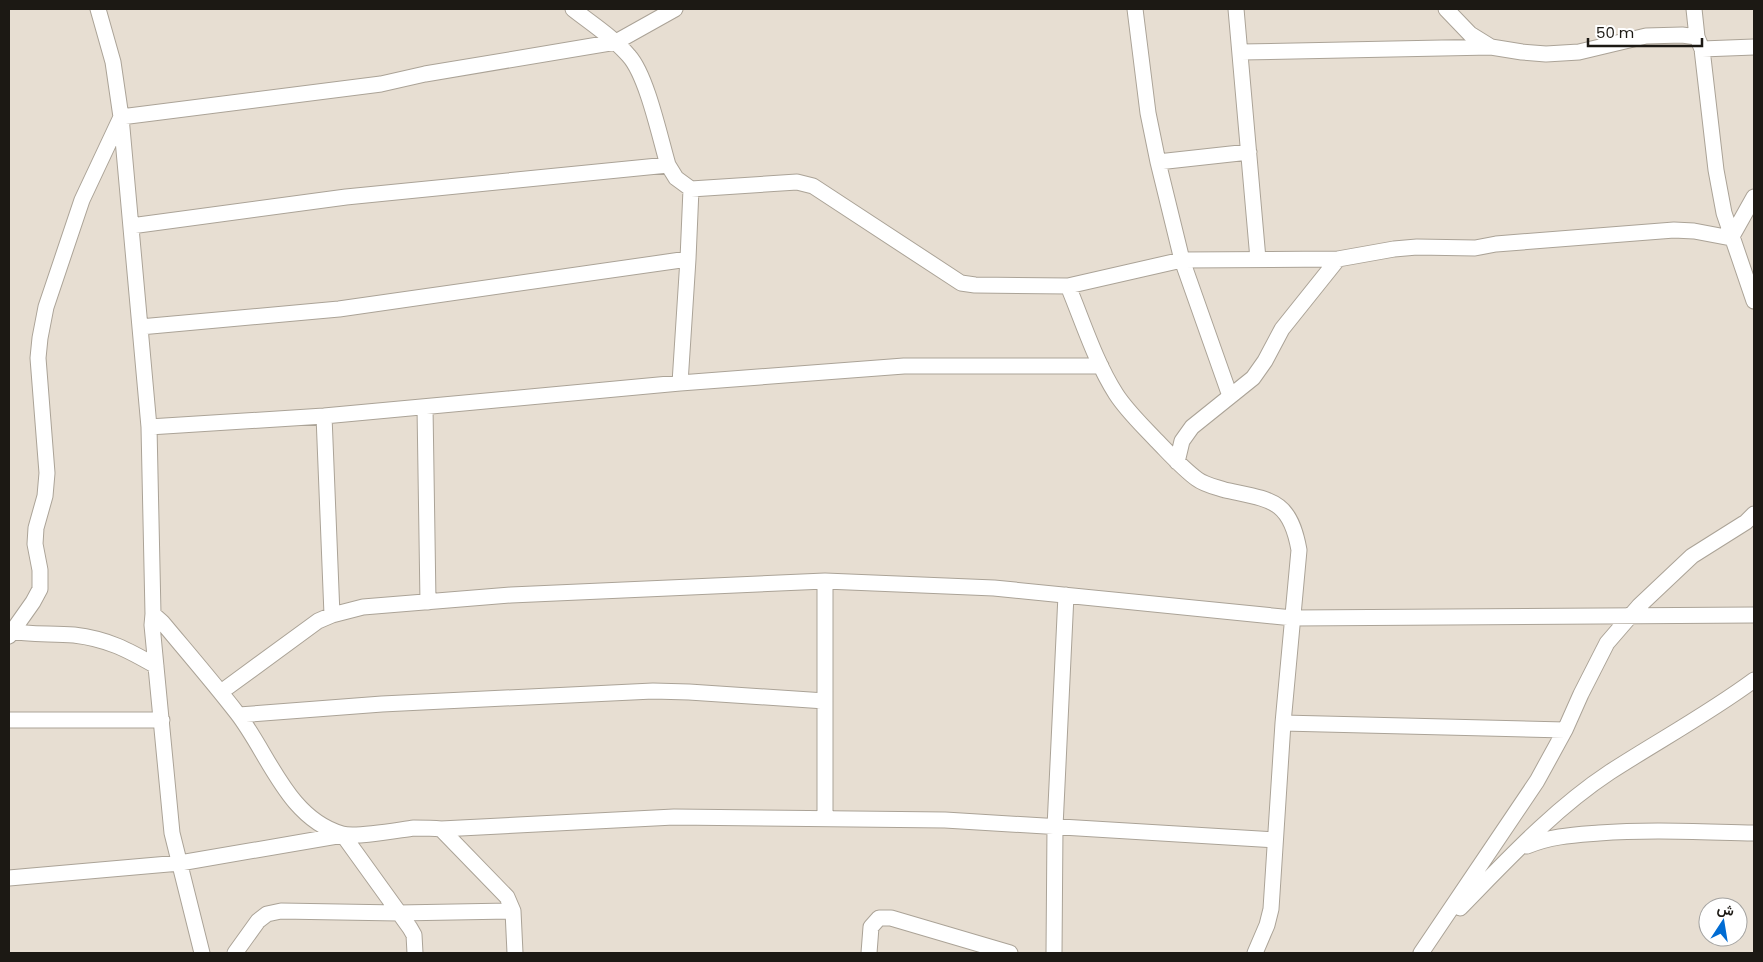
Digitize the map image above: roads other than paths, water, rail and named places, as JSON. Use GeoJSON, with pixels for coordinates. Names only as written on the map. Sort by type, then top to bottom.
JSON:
{"type":"FeatureCollection","features":[{"type":"Feature","properties":{"kind":"street"},"geometry":{"type":"LineString","coordinates":[[98,9],[113,62],[121,117],[131,226],[149,428],[152,625],[172,833],[202,953]]}},
{"type":"Feature","properties":{"kind":"street"},"geometry":{"type":"LineString","coordinates":[[573,9],[616,42],[631,57],[642,77],[668,165],[676,178],[691,189],[797,182],[814,186],[962,283],[975,285],[1068,286],[1182,260],[1338,259],[1394,249],[1418,247],[1475,248],[1506,243],[1674,230],[1694,231],[1731,238]]}},
{"type":"Feature","properties":{"kind":"street"},"geometry":{"type":"LineString","coordinates":[[121,117],[381,84],[425,74],[616,42],[675,9]]}},
{"type":"Feature","properties":{"kind":"street"},"geometry":{"type":"LineString","coordinates":[[1135,9],[1148,113],[1182,260],[1230,396]]}},
{"type":"Feature","properties":{"kind":"street"},"geometry":{"type":"LineString","coordinates":[[1236,9],[1258,259]]}},
{"type":"Feature","properties":{"kind":"street"},"geometry":{"type":"LineString","coordinates":[[1446,9],[1470,34],[1491,46]]}},
{"type":"Feature","properties":{"kind":"street"},"geometry":{"type":"LineString","coordinates":[[1694,9],[1716,170],[1724,213],[1754,301]]}},
{"type":"Feature","properties":{"kind":"street"},"geometry":{"type":"LineString","coordinates":[[1241,52],[1491,46],[1546,54],[1579,52],[1646,36],[1682,35],[1700,43],[1754,47]]}},
{"type":"Feature","properties":{"kind":"street"},"geometry":{"type":"LineString","coordinates":[[10,633],[33,602],[40,588],[40,570],[35,544],[36,528],[45,496],[47,474],[38,358],[46,307],[82,200],[121,117]]}},
{"type":"Feature","properties":{"kind":"street"},"geometry":{"type":"LineString","coordinates":[[1158,162],[1249,152]]}},
{"type":"Feature","properties":{"kind":"street"},"geometry":{"type":"LineString","coordinates":[[131,226],[346,197],[668,165]]}},
{"type":"Feature","properties":{"kind":"street"},"geometry":{"type":"LineString","coordinates":[[680,383],[691,189]]}},
{"type":"Feature","properties":{"kind":"street"},"geometry":{"type":"LineString","coordinates":[[1731,238],[1754,197]]}},
{"type":"Feature","properties":{"kind":"street"},"geometry":{"type":"LineString","coordinates":[[140,328],[339,309],[688,259]]}},
{"type":"Feature","properties":{"kind":"street"},"geometry":{"type":"LineString","coordinates":[[1178,462],[1182,441],[1192,427],[1253,378],[1265,361],[1282,329],[1338,259]]}},
{"type":"Feature","properties":{"kind":"street"},"geometry":{"type":"LineString","coordinates":[[1068,286],[1101,366],[1115,394],[1127,410],[1198,480],[1212,486],[1273,502],[1287,514],[1295,530],[1299,550],[1283,724],[1271,909],[1255,953]]}},
{"type":"Feature","properties":{"kind":"street"},"geometry":{"type":"LineString","coordinates":[[149,428],[324,416],[680,383],[904,366],[1101,366]]}},
{"type":"Feature","properties":{"kind":"street"},"geometry":{"type":"LineString","coordinates":[[425,406],[428,602]]}},
{"type":"Feature","properties":{"kind":"street"},"geometry":{"type":"LineString","coordinates":[[324,416],[332,614]]}},
{"type":"Feature","properties":{"kind":"street"},"geometry":{"type":"LineString","coordinates":[[1421,953],[1537,781],[1565,730],[1584,687],[1607,643],[1630,617],[1692,556],[1746,522],[1754,514]]}},
{"type":"Feature","properties":{"kind":"street"},"geometry":{"type":"LineString","coordinates":[[824,581],[825,819]]}},
{"type":"Feature","properties":{"kind":"street"},"geometry":{"type":"LineString","coordinates":[[221,692],[318,620],[332,614],[364,607],[511,595],[824,581],[994,588],[1293,618],[1754,615]]}},
{"type":"Feature","properties":{"kind":"street"},"geometry":{"type":"LineString","coordinates":[[1054,953],[1055,827],[1066,595]]}},
{"type":"Feature","properties":{"kind":"street"},"geometry":{"type":"LineString","coordinates":[[153,614],[239,715],[287,792],[305,813],[321,824],[343,835],[414,935],[414,953]]}},
{"type":"Feature","properties":{"kind":"street"},"geometry":{"type":"LineString","coordinates":[[10,633],[75,635],[102,640],[122,646],[156,666]]}},
{"type":"Feature","properties":{"kind":"street"},"geometry":{"type":"LineString","coordinates":[[1434,934],[1517,850],[1568,804],[1609,773],[1723,703],[1754,680]]}},
{"type":"Feature","properties":{"kind":"street"},"geometry":{"type":"LineString","coordinates":[[239,715],[382,704],[653,691],[825,701]]}},
{"type":"Feature","properties":{"kind":"street"},"geometry":{"type":"LineString","coordinates":[[9,720],[162,720]]}},
{"type":"Feature","properties":{"kind":"street"},"geometry":{"type":"LineString","coordinates":[[1283,724],[1565,730]]}},
{"type":"Feature","properties":{"kind":"street"},"geometry":{"type":"LineString","coordinates":[[9,878],[180,863],[343,835],[416,828],[441,829],[674,817],[945,820],[1275,840]]}},
{"type":"Feature","properties":{"kind":"street"},"geometry":{"type":"LineString","coordinates":[[441,829],[507,897],[513,911],[515,953]]}},
{"type":"Feature","properties":{"kind":"street"},"geometry":{"type":"LineString","coordinates":[[1517,850],[1541,840],[1558,836],[1623,831],[1754,833]]}},
{"type":"Feature","properties":{"kind":"street"},"geometry":{"type":"LineString","coordinates":[[235,953],[258,921],[267,914],[281,911],[398,913],[513,911]]}},
{"type":"Feature","properties":{"kind":"street"},"geometry":{"type":"LineString","coordinates":[[869,953],[871,927],[879,918],[891,918],[1010,953]]}}]}
